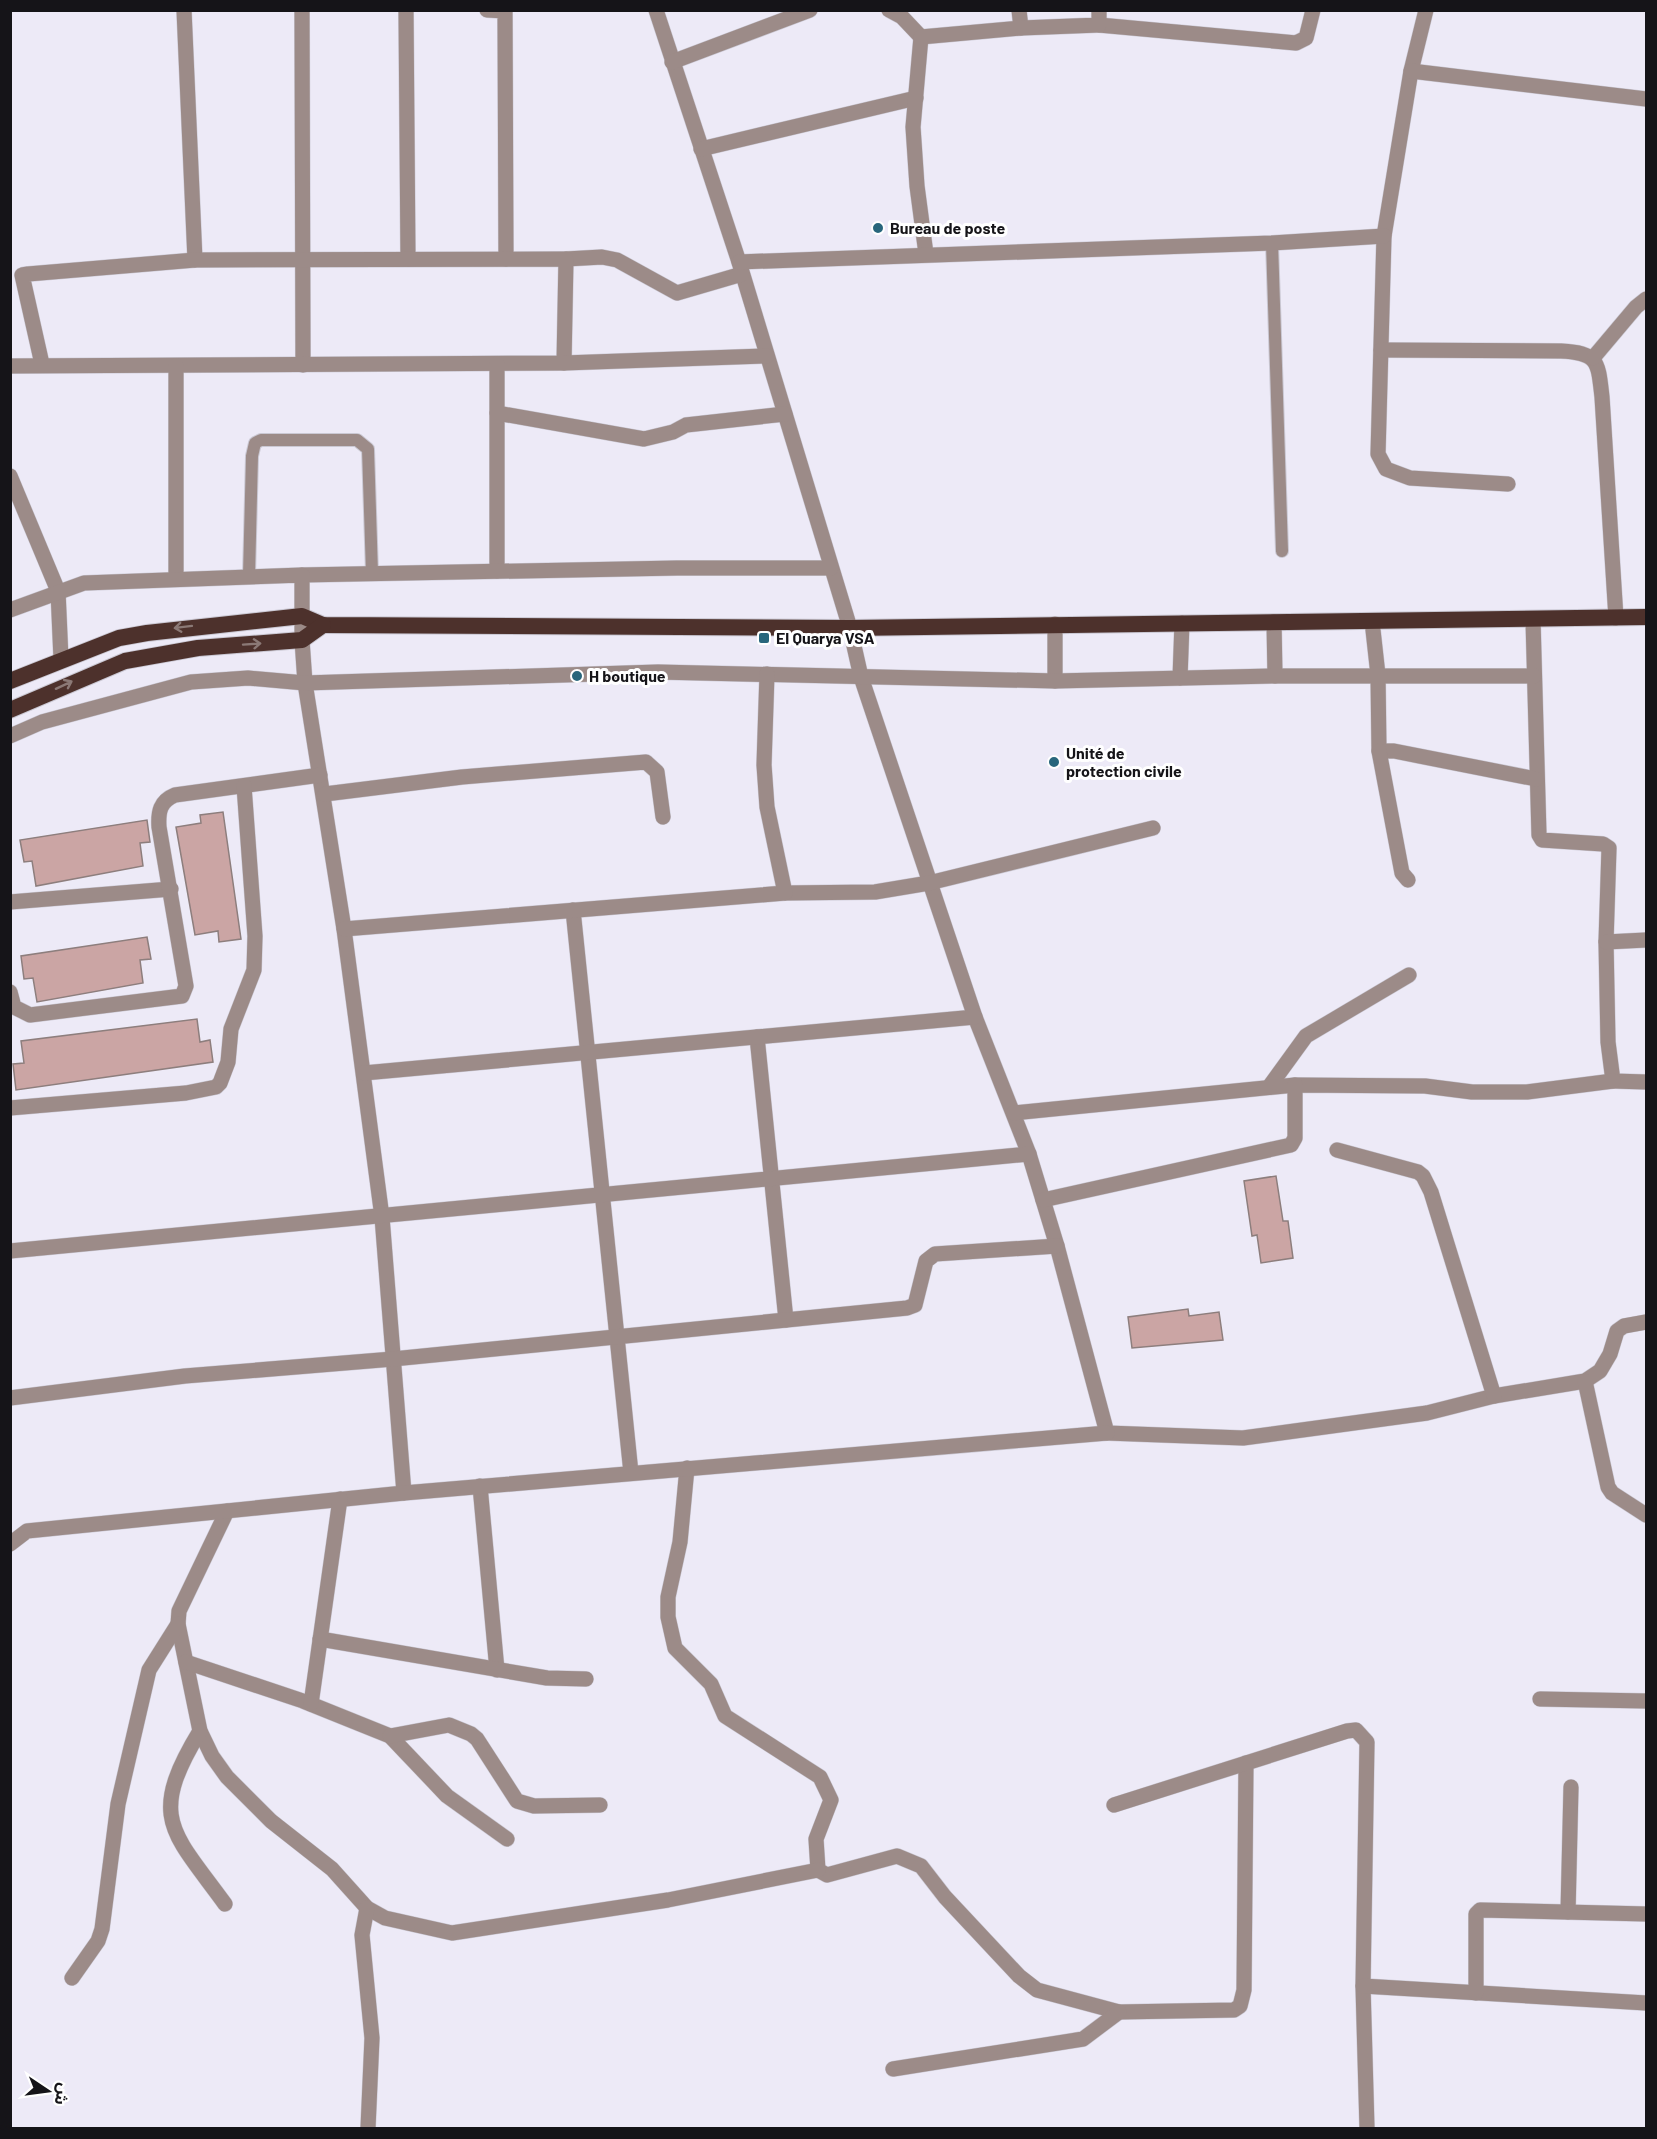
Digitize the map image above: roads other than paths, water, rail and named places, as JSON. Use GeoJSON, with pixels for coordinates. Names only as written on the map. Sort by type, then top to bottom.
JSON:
{"type":"FeatureCollection","features":[{"type":"Feature","properties":{"kind":"highway"},"geometry":{"type":"LineString","coordinates":[[10,681],[119,638],[302,616],[322,626],[850,628],[1647,617]]}},
{"type":"Feature","properties":{"kind":"highway"},"geometry":{"type":"LineString","coordinates":[[10,710],[94,672],[136,658],[198,648],[302,640],[322,626]]}},
{"type":"Feature","properties":{"kind":"street"},"geometry":{"type":"LineString","coordinates":[[184,10],[195,260]]}},
{"type":"Feature","properties":{"kind":"street"},"geometry":{"type":"LineString","coordinates":[[302,10],[303,365]]}},
{"type":"Feature","properties":{"kind":"street"},"geometry":{"type":"LineString","coordinates":[[406,10],[408,259]]}},
{"type":"Feature","properties":{"kind":"street"},"geometry":{"type":"LineString","coordinates":[[487,10],[505,11],[506,259]]}},
{"type":"Feature","properties":{"kind":"street"},"geometry":{"type":"LineString","coordinates":[[656,10],[741,268],[850,628],[861,678],[975,1017],[1029,1154],[1057,1246],[1107,1433]]}},
{"type":"Feature","properties":{"kind":"street"},"geometry":{"type":"LineString","coordinates":[[672,62],[810,10]]}},
{"type":"Feature","properties":{"kind":"street"},"geometry":{"type":"LineString","coordinates":[[1019,10],[1021,28]]}},
{"type":"Feature","properties":{"kind":"street"},"geometry":{"type":"LineString","coordinates":[[921,37],[1099,18],[1296,42],[1306,38],[1313,10]]}},
{"type":"Feature","properties":{"kind":"street"},"geometry":{"type":"LineString","coordinates":[[1426,10],[1411,71],[1384,236],[1378,454],[1386,469],[1410,478],[1508,484]]}},
{"type":"Feature","properties":{"kind":"street"},"geometry":{"type":"LineString","coordinates":[[898,13],[921,37],[914,127],[916,186],[926,254]]}},
{"type":"Feature","properties":{"kind":"street"},"geometry":{"type":"LineString","coordinates":[[1411,71],[1647,99]]}},
{"type":"Feature","properties":{"kind":"street"},"geometry":{"type":"LineString","coordinates":[[701,149],[916,98]]}},
{"type":"Feature","properties":{"kind":"street"},"geometry":{"type":"LineString","coordinates":[[42,364],[16,276],[45,270],[195,260],[602,257],[617,260],[677,293],[741,268],[926,254],[1272,243],[1384,236]]}},
{"type":"Feature","properties":{"kind":"street"},"geometry":{"type":"LineString","coordinates":[[564,363],[566,259]]}},
{"type":"Feature","properties":{"kind":"street"},"geometry":{"type":"LineString","coordinates":[[1593,358],[1636,307],[1647,299]]}},
{"type":"Feature","properties":{"kind":"street"},"geometry":{"type":"LineString","coordinates":[[1381,350],[1561,351],[1586,353],[1593,358],[1597,364],[1602,397],[1616,618]]}},
{"type":"Feature","properties":{"kind":"street"},"geometry":{"type":"LineString","coordinates":[[10,366],[42,364],[176,366],[497,364],[767,356]]}},
{"type":"Feature","properties":{"kind":"street"},"geometry":{"type":"LineString","coordinates":[[497,364],[497,571]]}},
{"type":"Feature","properties":{"kind":"street"},"geometry":{"type":"LineString","coordinates":[[176,366],[176,579]]}},
{"type":"Feature","properties":{"kind":"street"},"geometry":{"type":"LineString","coordinates":[[497,413],[644,439],[673,432],[686,425],[785,414]]}},
{"type":"Feature","properties":{"kind":"street"},"geometry":{"type":"LineString","coordinates":[[10,476],[58,591],[61,659]]}},
{"type":"Feature","properties":{"kind":"street"},"geometry":{"type":"LineString","coordinates":[[10,610],[84,583],[372,573],[831,568]]}},
{"type":"Feature","properties":{"kind":"street"},"geometry":{"type":"LineString","coordinates":[[302,575],[302,640],[305,683],[325,794],[382,1217],[404,1493]]}},
{"type":"Feature","properties":{"kind":"street"},"geometry":{"type":"LineString","coordinates":[[1533,620],[1537,824],[1542,840],[1603,844],[1609,848],[1606,942],[1608,1042],[1613,1081]]}},
{"type":"Feature","properties":{"kind":"street"},"geometry":{"type":"LineString","coordinates":[[1372,621],[1378,675],[1379,751],[1402,873],[1408,880]]}},
{"type":"Feature","properties":{"kind":"street"},"geometry":{"type":"LineString","coordinates":[[1274,622],[1275,676]]}},
{"type":"Feature","properties":{"kind":"street"},"geometry":{"type":"LineString","coordinates":[[1180,678],[1182,623]]}},
{"type":"Feature","properties":{"kind":"street"},"geometry":{"type":"LineString","coordinates":[[1055,624],[1055,681]]}},
{"type":"Feature","properties":{"kind":"street"},"geometry":{"type":"LineString","coordinates":[[10,736],[42,722],[191,682],[248,678],[305,683],[658,672],[1055,681],[1275,676],[1534,676]]}},
{"type":"Feature","properties":{"kind":"street"},"geometry":{"type":"LineString","coordinates":[[767,674],[764,765],[767,807],[785,893]]}},
{"type":"Feature","properties":{"kind":"street"},"geometry":{"type":"LineString","coordinates":[[1379,751],[1394,751],[1536,779]]}},
{"type":"Feature","properties":{"kind":"street"},"geometry":{"type":"LineString","coordinates":[[325,794],[462,777],[646,762],[657,772],[663,817]]}},
{"type":"Feature","properties":{"kind":"street"},"geometry":{"type":"LineString","coordinates":[[10,992],[14,1007],[30,1015],[179,998],[186,986],[159,827],[158,814],[162,803],[175,795],[320,776]]}},
{"type":"Feature","properties":{"kind":"street"},"geometry":{"type":"LineString","coordinates":[[10,1108],[186,1093],[216,1087],[220,1083],[228,1062],[231,1029],[254,970],[255,936],[244,786]]}},
{"type":"Feature","properties":{"kind":"street"},"geometry":{"type":"LineString","coordinates":[[344,929],[785,893],[875,892],[929,883],[1153,828]]}},
{"type":"Feature","properties":{"kind":"street"},"geometry":{"type":"LineString","coordinates":[[10,902],[171,889]]}},
{"type":"Feature","properties":{"kind":"street"},"geometry":{"type":"LineString","coordinates":[[573,910],[631,1473]]}},
{"type":"Feature","properties":{"kind":"street"},"geometry":{"type":"LineString","coordinates":[[1606,942],[1647,940]]}},
{"type":"Feature","properties":{"kind":"street"},"geometry":{"type":"LineString","coordinates":[[1269,1087],[1306,1036],[1409,975]]}},
{"type":"Feature","properties":{"kind":"street"},"geometry":{"type":"LineString","coordinates":[[364,1073],[975,1017]]}},
{"type":"Feature","properties":{"kind":"street"},"geometry":{"type":"LineString","coordinates":[[757,1037],[786,1320]]}},
{"type":"Feature","properties":{"kind":"street"},"geometry":{"type":"LineString","coordinates":[[1014,1113],[1295,1085],[1425,1086],[1472,1092],[1527,1092],[1613,1081],[1647,1082]]}},
{"type":"Feature","properties":{"kind":"street"},"geometry":{"type":"LineString","coordinates":[[1043,1200],[1291,1145],[1295,1138],[1295,1085]]}},
{"type":"Feature","properties":{"kind":"street"},"geometry":{"type":"LineString","coordinates":[[1337,1150],[1408,1169],[1423,1176],[1431,1192],[1494,1396]]}},
{"type":"Feature","properties":{"kind":"street"},"geometry":{"type":"LineString","coordinates":[[10,1251],[1029,1154]]}},
{"type":"Feature","properties":{"kind":"street"},"geometry":{"type":"LineString","coordinates":[[10,1398],[185,1376],[393,1359],[911,1307],[915,1305],[926,1261],[935,1254],[1057,1246]]}},
{"type":"Feature","properties":{"kind":"street"},"geometry":{"type":"LineString","coordinates":[[10,1532],[480,1486],[1107,1433],[1243,1438],[1427,1413],[1494,1396],[1585,1382],[1600,1371],[1610,1354],[1617,1331],[1624,1326],[1647,1322]]}},
{"type":"Feature","properties":{"kind":"street"},"geometry":{"type":"LineString","coordinates":[[1585,1382],[1608,1486],[1612,1493],[1647,1515]]}},
{"type":"Feature","properties":{"kind":"street"},"geometry":{"type":"LineString","coordinates":[[687,1468],[680,1542],[668,1597],[671,1635],[675,1648],[711,1684],[725,1716],[820,1777],[825,1783],[831,1800],[816,1839],[818,1870],[822,1874],[833,1874],[897,1856],[921,1866],[945,1897],[1027,1983],[1064,1998],[1119,2012],[1234,2010],[1240,2006],[1244,2000],[1246,1763]]}},
{"type":"Feature","properties":{"kind":"street"},"geometry":{"type":"LineString","coordinates":[[480,1486],[497,1670]]}},
{"type":"Feature","properties":{"kind":"street"},"geometry":{"type":"LineString","coordinates":[[311,1704],[340,1499]]}},
{"type":"Feature","properties":{"kind":"street"},"geometry":{"type":"LineString","coordinates":[[227,1511],[182,1601],[178,1624],[201,1731],[212,1756],[227,1777],[271,1821],[332,1869],[368,1908],[385,1918],[452,1933],[668,1900],[818,1870]]}},
{"type":"Feature","properties":{"kind":"street"},"geometry":{"type":"LineString","coordinates":[[10,1544],[27,1532]]}},
{"type":"Feature","properties":{"kind":"street"},"geometry":{"type":"LineString","coordinates":[[72,1978],[98,1941],[102,1929],[118,1804],[149,1670],[178,1624]]}},
{"type":"Feature","properties":{"kind":"street"},"geometry":{"type":"LineString","coordinates":[[320,1639],[547,1678],[586,1679]]}},
{"type":"Feature","properties":{"kind":"street"},"geometry":{"type":"LineString","coordinates":[[186,1662],[311,1704],[390,1736],[447,1796],[507,1839]]}},
{"type":"Feature","properties":{"kind":"street"},"geometry":{"type":"LineString","coordinates":[[1540,1699],[1647,1701]]}},
{"type":"Feature","properties":{"kind":"street"},"geometry":{"type":"LineString","coordinates":[[390,1736],[441,1726],[461,1729],[477,1739],[517,1801],[534,1806],[600,1805]]}},
{"type":"Feature","properties":{"kind":"street"},"geometry":{"type":"LineString","coordinates":[[1114,1805],[1347,1731],[1356,1730],[1365,1736],[1367,1742],[1364,1986],[1367,2128]]}},
{"type":"Feature","properties":{"kind":"street"},"geometry":{"type":"LineString","coordinates":[[201,1731],[177,1770],[171,1796],[171,1821],[176,1836],[225,1904]]}},
{"type":"Feature","properties":{"kind":"street"},"geometry":{"type":"LineString","coordinates":[[1568,1912],[1571,1787]]}},
{"type":"Feature","properties":{"kind":"street"},"geometry":{"type":"LineString","coordinates":[[368,1908],[362,1935],[372,2038],[368,2128]]}},
{"type":"Feature","properties":{"kind":"street"},"geometry":{"type":"LineString","coordinates":[[1476,1993],[1476,1914],[1480,1910],[1647,1914]]}},
{"type":"Feature","properties":{"kind":"street"},"geometry":{"type":"LineString","coordinates":[[1364,1986],[1647,2003]]}},
{"type":"Feature","properties":{"kind":"street"},"geometry":{"type":"LineString","coordinates":[[893,2069],[1083,2039],[1119,2012]]}},
{"type":"Feature","properties":{"kind":"lane"},"geometry":{"type":"LineString","coordinates":[[1272,243],[1282,551]]}},
{"type":"Feature","properties":{"kind":"lane"},"geometry":{"type":"LineString","coordinates":[[249,576],[252,456],[255,443],[261,440],[357,440],[365,444],[368,449],[372,573]]}},
{"type":"Feature","properties":{"kind":"place","name":"Bureau de poste"},"geometry":{"type":"Point","coordinates":[878,228]}},
{"type":"Feature","properties":{"kind":"place","name":"El Quarya VSA"},"geometry":{"type":"Point","coordinates":[764,638]}},
{"type":"Feature","properties":{"kind":"place","name":"H boutique"},"geometry":{"type":"Point","coordinates":[577,676]}},
{"type":"Feature","properties":{"kind":"place","name":"Unité de protection civile"},"geometry":{"type":"Point","coordinates":[1054,762]}}]}
